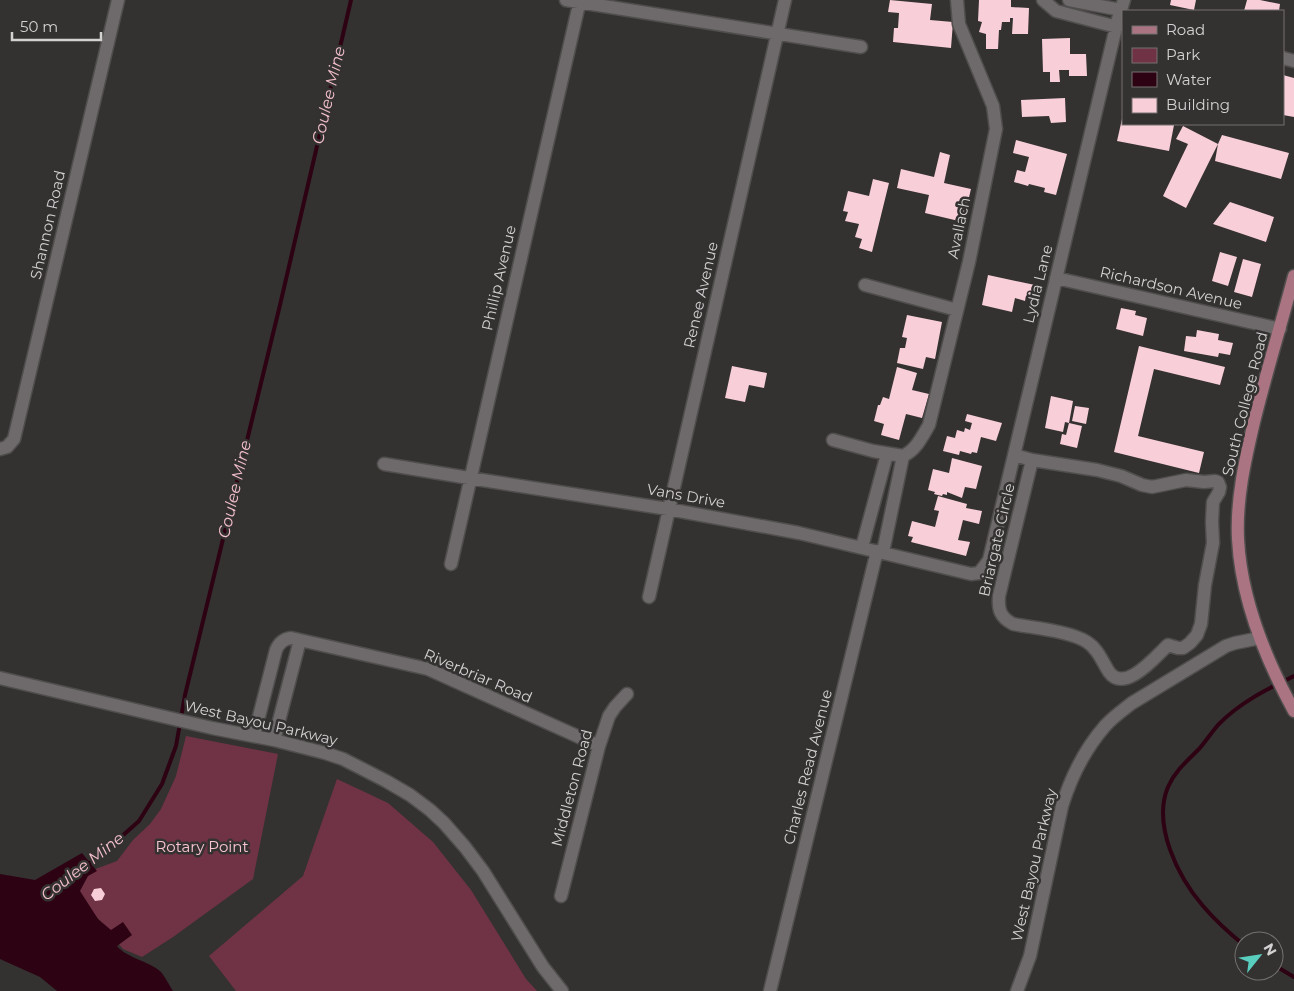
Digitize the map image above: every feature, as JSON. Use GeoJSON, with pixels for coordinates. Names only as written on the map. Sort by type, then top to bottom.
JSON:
{"type":"FeatureCollection","features":[{"type":"Feature","properties":{"kind":"main road","name":"South College Road"},"geometry":{"type":"LineString","coordinates":[[1294,276],[1291,298],[1262,389],[1247,451],[1238,510],[1240,564],[1247,596],[1260,638],[1294,711]]}},
{"type":"Feature","properties":{"kind":"street","name":"Shannon Road"},"geometry":{"type":"LineString","coordinates":[[0,448],[7,447],[14,439],[118,0]]}},
{"type":"Feature","properties":{"kind":"street"},"geometry":{"type":"LineString","coordinates":[[566,0],[861,46]]}},
{"type":"Feature","properties":{"kind":"street","name":"Renee Avenue"},"geometry":{"type":"LineString","coordinates":[[649,597],[785,0]]}},
{"type":"Feature","properties":{"kind":"street","name":"Avallach"},"geometry":{"type":"LineString","coordinates":[[902,456],[919,442],[929,425],[969,262],[996,129],[993,106],[959,24],[957,0]]}},
{"type":"Feature","properties":{"kind":"street"},"geometry":{"type":"LineString","coordinates":[[1043,0],[1056,11],[1121,15]]}},
{"type":"Feature","properties":{"kind":"street"},"geometry":{"type":"LineString","coordinates":[[1068,0],[1121,15]]}},
{"type":"Feature","properties":{"kind":"street","name":"Phillip Avenue"},"geometry":{"type":"LineString","coordinates":[[451,564],[469,478],[580,1]]}},
{"type":"Feature","properties":{"kind":"street","name":"Lydia Lane"},"geometry":{"type":"LineString","coordinates":[[979,572],[989,560],[1121,15]]}},
{"type":"Feature","properties":{"kind":"street","name":"Richardson Avenue"},"geometry":{"type":"LineString","coordinates":[[1056,278],[1280,329]]}},
{"type":"Feature","properties":{"kind":"street"},"geometry":{"type":"LineString","coordinates":[[865,285],[957,310]]}},
{"type":"Feature","properties":{"kind":"street"},"geometry":{"type":"LineString","coordinates":[[833,440],[902,456],[880,551]]}},
{"type":"Feature","properties":{"kind":"street"},"geometry":{"type":"LineString","coordinates":[[862,547],[887,454]]}},
{"type":"Feature","properties":{"kind":"street"},"geometry":{"type":"LineString","coordinates":[[1014,455],[1032,460],[1097,470],[1152,487],[1186,480],[1218,482],[1219,492],[1213,502],[1213,543],[1205,585],[1201,624],[1197,634],[1190,643],[1183,648],[1168,645],[1139,673],[1152,691]]}},
{"type":"Feature","properties":{"kind":"street","name":"Briargate Circle"},"geometry":{"type":"LineString","coordinates":[[1032,460],[999,596],[998,606],[1001,614],[1013,624],[1072,635],[1086,642],[1099,653],[1109,672],[1116,678],[1124,678],[1139,673]]}},
{"type":"Feature","properties":{"kind":"street","name":"Vans Drive"},"geometry":{"type":"LineString","coordinates":[[384,464],[668,508],[800,533],[880,551],[956,572],[971,574],[979,572]]}},
{"type":"Feature","properties":{"kind":"street","name":"Charles Read Avenue"},"geometry":{"type":"LineString","coordinates":[[770,991],[880,551]]}},
{"type":"Feature","properties":{"kind":"street","name":"Riverbriar Road"},"geometry":{"type":"LineString","coordinates":[[254,736],[276,650],[282,641],[292,638],[428,669],[599,746]]}},
{"type":"Feature","properties":{"kind":"street","name":"West Bayou Parkway"},"geometry":{"type":"LineString","coordinates":[[1018,991],[1030,956],[1062,806],[1069,783],[1089,747],[1105,726],[1132,703],[1226,646],[1260,638]]}},
{"type":"Feature","properties":{"kind":"street"},"geometry":{"type":"LineString","coordinates":[[274,740],[300,640]]}},
{"type":"Feature","properties":{"kind":"street","name":"West Bayou Parkway"},"geometry":{"type":"LineString","coordinates":[[0,678],[326,753],[344,759],[410,795],[444,823],[484,871],[543,967],[562,991]]}},
{"type":"Feature","properties":{"kind":"street","name":"Middleton Road"},"geometry":{"type":"LineString","coordinates":[[561,896],[599,746],[609,716],[627,694]]}},
{"type":"Feature","properties":{"kind":"green space","name":"Rotary Point"},"geometry":{"type":"Polygon","coordinates":[[[186,736],[278,754],[253,879],[142,957],[123,949],[76,892],[85,873],[117,861],[161,809],[176,776],[186,736]]]}},
{"type":"Feature","properties":{"kind":"green space"},"geometry":{"type":"Polygon","coordinates":[[[337,779],[388,803],[433,842],[471,890],[526,979],[537,991],[236,991],[209,956],[303,876],[337,779]]]}},
{"type":"Feature","properties":{"kind":"water"},"geometry":{"type":"Polygon","coordinates":[[[82,853],[97,871],[88,876],[80,891],[98,919],[111,930],[123,922],[132,935],[117,946],[126,954],[160,971],[173,991],[57,991],[40,977],[0,959],[0,874],[35,880],[82,853]]]}},
{"type":"Feature","properties":{"kind":"building"},"geometry":{"type":"Polygon","coordinates":[[[890,0],[932,4],[930,20],[953,22],[951,48],[893,42],[894,28],[898,28],[899,13],[888,12],[890,0]]]}},
{"type":"Feature","properties":{"kind":"building"},"geometry":{"type":"Polygon","coordinates":[[[979,0],[1011,0],[1011,7],[1029,8],[1028,34],[1012,34],[1013,18],[1010,18],[1010,22],[1002,22],[1001,30],[999,30],[998,49],[986,49],[986,34],[979,32],[982,22],[978,21],[979,0]]]}},
{"type":"Feature","properties":{"kind":"building"},"geometry":{"type":"Polygon","coordinates":[[[1171,0],[1196,0],[1194,10],[1170,5],[1171,0]]]}},
{"type":"Feature","properties":{"kind":"building"},"geometry":{"type":"Polygon","coordinates":[[[1247,0],[1260,0],[1280,4],[1279,10],[1244,10],[1247,0]]]}},
{"type":"Feature","properties":{"kind":"building"},"geometry":{"type":"Polygon","coordinates":[[[1070,38],[1070,54],[1086,54],[1087,76],[1069,76],[1069,70],[1059,70],[1060,82],[1050,82],[1050,72],[1043,72],[1042,39],[1070,38]]]}},
{"type":"Feature","properties":{"kind":"building"},"geometry":{"type":"Polygon","coordinates":[[[1284,75],[1294,78],[1294,117],[1284,115],[1284,75]]]}},
{"type":"Feature","properties":{"kind":"building"},"geometry":{"type":"Polygon","coordinates":[[[1065,98],[1066,122],[1051,123],[1049,116],[1022,117],[1021,100],[1065,98]]]}},
{"type":"Feature","properties":{"kind":"building"},"geometry":{"type":"Polygon","coordinates":[[[1122,119],[1122,125],[1174,125],[1169,151],[1117,141],[1122,119]]]}},
{"type":"Feature","properties":{"kind":"building"},"geometry":{"type":"Polygon","coordinates":[[[1183,126],[1218,144],[1186,208],[1163,196],[1188,144],[1176,139],[1183,126]]]}},
{"type":"Feature","properties":{"kind":"building"},"geometry":{"type":"Polygon","coordinates":[[[1222,135],[1289,153],[1281,179],[1215,161],[1218,144],[1222,135]]]}},
{"type":"Feature","properties":{"kind":"building"},"geometry":{"type":"Polygon","coordinates":[[[1016,140],[1067,154],[1056,195],[1044,192],[1045,188],[1014,182],[1017,170],[1025,172],[1029,157],[1013,153],[1016,140]]]}},
{"type":"Feature","properties":{"kind":"building"},"geometry":{"type":"Polygon","coordinates":[[[940,152],[950,155],[944,183],[971,189],[963,222],[925,213],[929,195],[897,188],[901,169],[934,177],[940,152]]]}},
{"type":"Feature","properties":{"kind":"building"},"geometry":{"type":"Polygon","coordinates":[[[873,179],[889,183],[872,252],[859,248],[862,239],[855,237],[859,224],[845,221],[848,212],[843,211],[848,191],[869,196],[873,179]]]}},
{"type":"Feature","properties":{"kind":"building"},"geometry":{"type":"Polygon","coordinates":[[[1230,202],[1274,217],[1266,242],[1213,224],[1230,202]]]}},
{"type":"Feature","properties":{"kind":"building"},"geometry":{"type":"Polygon","coordinates":[[[1220,252],[1237,257],[1228,286],[1212,281],[1220,252]]]}},
{"type":"Feature","properties":{"kind":"building"},"geometry":{"type":"Polygon","coordinates":[[[1243,259],[1261,264],[1252,297],[1234,292],[1243,259]]]}},
{"type":"Feature","properties":{"kind":"building"},"geometry":{"type":"Polygon","coordinates":[[[988,275],[1035,285],[1032,297],[1026,296],[1025,301],[1015,298],[1012,312],[982,305],[988,275]]]}},
{"type":"Feature","properties":{"kind":"building"},"geometry":{"type":"Polygon","coordinates":[[[1121,308],[1136,311],[1135,315],[1147,318],[1143,336],[1116,329],[1121,308]]]}},
{"type":"Feature","properties":{"kind":"building"},"geometry":{"type":"Polygon","coordinates":[[[907,315],[942,322],[935,359],[926,357],[923,369],[897,363],[900,348],[905,348],[907,338],[902,337],[907,315]]]}},
{"type":"Feature","properties":{"kind":"building"},"geometry":{"type":"Polygon","coordinates":[[[1197,330],[1219,334],[1218,340],[1233,343],[1230,355],[1219,353],[1218,357],[1184,351],[1186,336],[1196,337],[1197,330]]]}},
{"type":"Feature","properties":{"kind":"building"},"geometry":{"type":"Polygon","coordinates":[[[1139,346],[1225,367],[1220,385],[1154,369],[1138,436],[1204,452],[1199,473],[1114,452],[1139,346]]]}},
{"type":"Feature","properties":{"kind":"building"},"geometry":{"type":"Polygon","coordinates":[[[732,366],[767,373],[764,388],[749,385],[745,402],[725,398],[732,366]]]}},
{"type":"Feature","properties":{"kind":"building"},"geometry":{"type":"Polygon","coordinates":[[[897,367],[917,373],[912,390],[929,394],[922,418],[906,414],[899,440],[881,435],[884,424],[874,421],[878,405],[880,405],[883,397],[889,399],[897,367]]]}},
{"type":"Feature","properties":{"kind":"building"},"geometry":{"type":"Polygon","coordinates":[[[1051,396],[1073,401],[1069,423],[1065,422],[1063,432],[1045,428],[1051,396]]]}},
{"type":"Feature","properties":{"kind":"building"},"geometry":{"type":"Polygon","coordinates":[[[1075,406],[1089,408],[1086,424],[1072,421],[1075,406]]]}},
{"type":"Feature","properties":{"kind":"building"},"geometry":{"type":"Polygon","coordinates":[[[967,414],[1002,423],[996,441],[981,437],[977,453],[972,452],[971,454],[960,451],[959,455],[943,451],[947,436],[955,438],[957,430],[964,432],[965,428],[970,430],[972,423],[965,421],[967,414]]]}},
{"type":"Feature","properties":{"kind":"building"},"geometry":{"type":"Polygon","coordinates":[[[1069,423],[1082,426],[1077,448],[1060,444],[1062,434],[1066,435],[1069,423]]]}},
{"type":"Feature","properties":{"kind":"building"},"geometry":{"type":"Polygon","coordinates":[[[952,458],[982,466],[976,489],[965,487],[962,498],[947,492],[947,495],[943,494],[942,496],[928,490],[933,469],[949,473],[952,458]]]}},
{"type":"Feature","properties":{"kind":"building"},"geometry":{"type":"Polygon","coordinates":[[[938,496],[967,504],[966,508],[982,511],[979,524],[963,520],[958,540],[970,542],[966,556],[911,542],[913,537],[908,536],[912,521],[935,527],[939,511],[934,510],[938,496]]]}},
{"type":"Feature","properties":{"kind":"building"},"geometry":{"type":"Polygon","coordinates":[[[101,888],[105,894],[102,900],[95,901],[91,895],[94,889],[101,888]]]}},
{"type":"Feature","properties":{"kind":"waterway","name":"Coulee Mine"},"geometry":{"type":"LineString","coordinates":[[88,864],[139,821],[162,784],[176,746],[185,695],[280,305],[351,0]]}},
{"type":"Feature","properties":{"kind":"waterway"},"geometry":{"type":"LineString","coordinates":[[1234,936],[1222,926],[1194,894],[1177,866],[1165,834],[1164,802],[1168,787],[1174,776],[1226,717],[1244,703],[1294,676]]}},
{"type":"Feature","properties":{"kind":"waterway"},"geometry":{"type":"LineString","coordinates":[[1284,971],[1294,977]]}}]}
